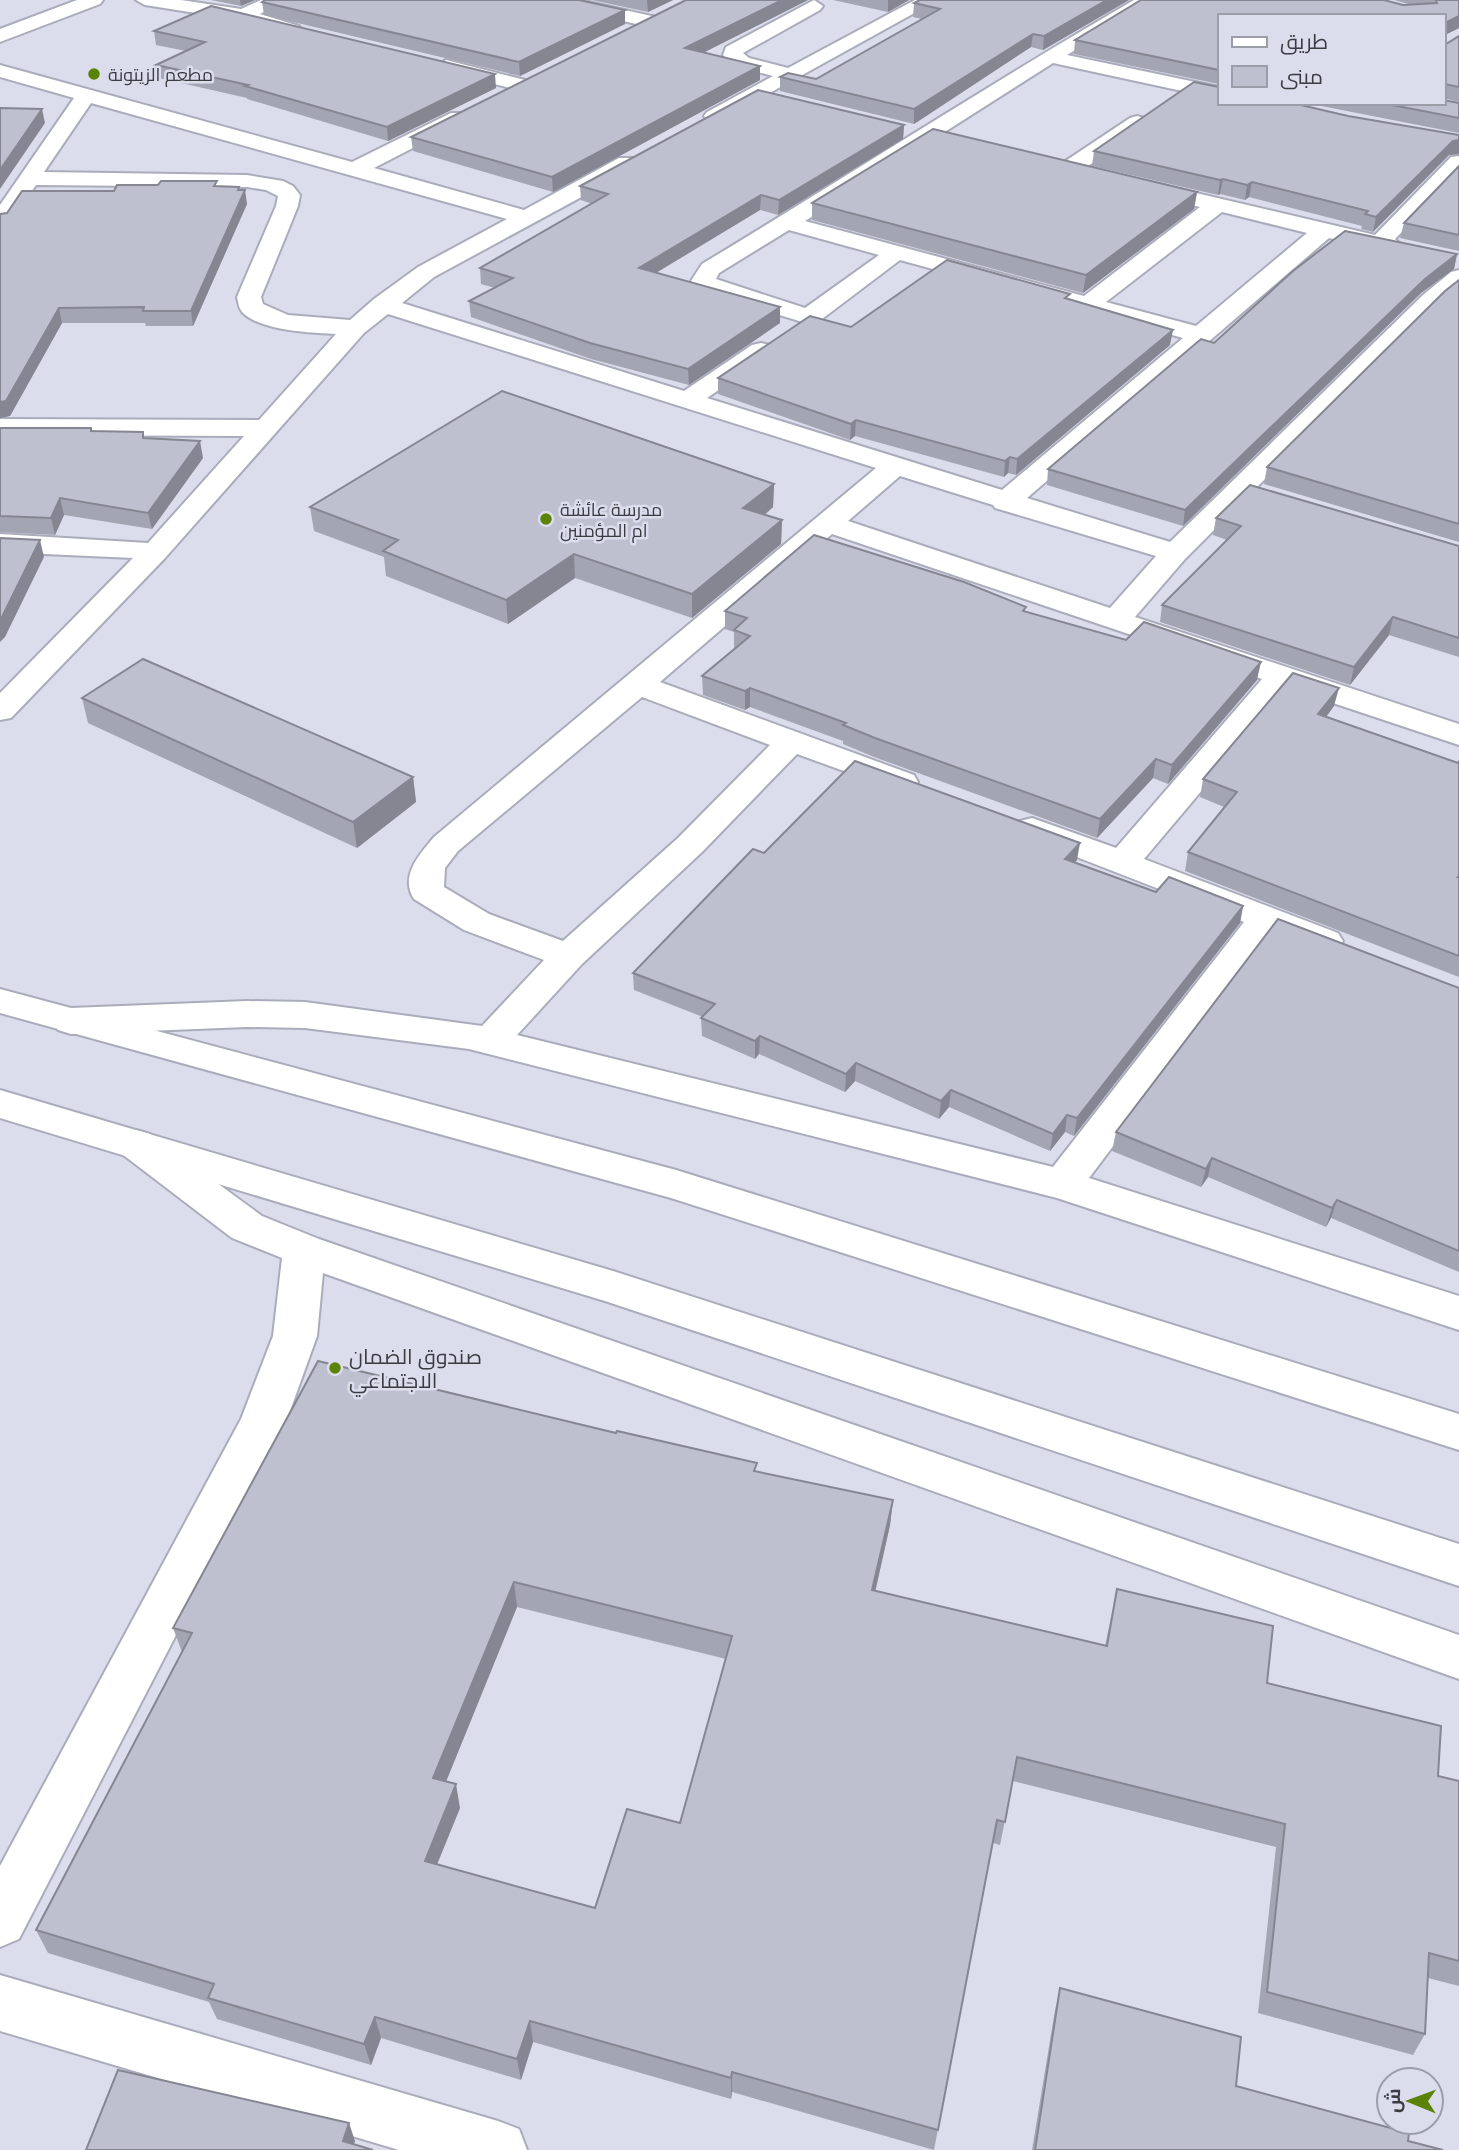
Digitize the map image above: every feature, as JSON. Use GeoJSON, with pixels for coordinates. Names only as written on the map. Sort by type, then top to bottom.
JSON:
{"type":"FeatureCollection","features":[{"type":"Feature","properties":{"kind":"street"},"geometry":{"type":"LineString","coordinates":[[0,36],[94,0]]}},
{"type":"Feature","properties":{"kind":"street"},"geometry":{"type":"LineString","coordinates":[[145,0],[243,15],[248,19],[314,35]]}},
{"type":"Feature","properties":{"kind":"street"},"geometry":{"type":"LineString","coordinates":[[243,15],[276,0]]}},
{"type":"Feature","properties":{"kind":"street"},"geometry":{"type":"LineString","coordinates":[[556,0],[649,21]]}},
{"type":"Feature","properties":{"kind":"street"},"geometry":{"type":"LineString","coordinates":[[785,0],[820,8],[733,51],[733,55],[742,62],[790,75]]}},
{"type":"Feature","properties":{"kind":"street"},"geometry":{"type":"LineString","coordinates":[[695,126],[929,0]]}},
{"type":"Feature","properties":{"kind":"street"},"geometry":{"type":"LineString","coordinates":[[809,317],[715,289],[703,281],[710,269],[1147,0]]}},
{"type":"Feature","properties":{"kind":"street"},"geometry":{"type":"LineString","coordinates":[[626,32],[671,10]]}},
{"type":"Feature","properties":{"kind":"street"},"geometry":{"type":"LineString","coordinates":[[863,17],[888,22]]}},
{"type":"Feature","properties":{"kind":"street"},"geometry":{"type":"LineString","coordinates":[[1051,57],[1218,93]]}},
{"type":"Feature","properties":{"kind":"street"},"geometry":{"type":"LineString","coordinates":[[431,63],[528,82],[499,97]]}},
{"type":"Feature","properties":{"kind":"street"},"geometry":{"type":"LineString","coordinates":[[0,71],[526,217]]}},
{"type":"Feature","properties":{"kind":"street"},"geometry":{"type":"LineString","coordinates":[[1069,169],[1188,86]]}},
{"type":"Feature","properties":{"kind":"street"},"geometry":{"type":"LineString","coordinates":[[0,221],[87,94]]}},
{"type":"Feature","properties":{"kind":"street"},"geometry":{"type":"LineString","coordinates":[[755,94],[782,100]]}},
{"type":"Feature","properties":{"kind":"street"},"geometry":{"type":"LineString","coordinates":[[357,169],[475,109]]}},
{"type":"Feature","properties":{"kind":"street"},"geometry":{"type":"LineString","coordinates":[[48,114],[72,114]]}},
{"type":"Feature","properties":{"kind":"street"},"geometry":{"type":"LineString","coordinates":[[904,128],[956,141]]}},
{"type":"Feature","properties":{"kind":"street"},"geometry":{"type":"LineString","coordinates":[[0,711],[155,552],[355,328],[382,304],[426,272],[647,152]]}},
{"type":"Feature","properties":{"kind":"street"},"geometry":{"type":"LineString","coordinates":[[1044,162],[1096,175]]}},
{"type":"Feature","properties":{"kind":"street"},"geometry":{"type":"LineString","coordinates":[[1379,243],[1459,162]]}},
{"type":"Feature","properties":{"kind":"street"},"geometry":{"type":"LineString","coordinates":[[29,178],[247,181],[285,190],[289,195],[287,206],[249,297],[252,308],[265,317],[294,323],[355,328]]}},
{"type":"Feature","properties":{"kind":"street"},"geometry":{"type":"LineString","coordinates":[[1123,182],[1406,249]]}},
{"type":"Feature","properties":{"kind":"street"},"geometry":{"type":"LineString","coordinates":[[1088,304],[1216,206]]}},
{"type":"Feature","properties":{"kind":"street"},"geometry":{"type":"LineString","coordinates":[[785,222],[1201,335]]}},
{"type":"Feature","properties":{"kind":"street"},"geometry":{"type":"LineString","coordinates":[[1005,502],[1323,231]]}},
{"type":"Feature","properties":{"kind":"street"},"geometry":{"type":"LineString","coordinates":[[687,400],[809,317],[897,252]]}},
{"type":"Feature","properties":{"kind":"street"},"geometry":{"type":"LineString","coordinates":[[1116,620],[1175,553],[1253,492],[1431,300],[1455,265]]}},
{"type":"Feature","properties":{"kind":"street"},"geometry":{"type":"LineString","coordinates":[[1431,300],[1459,306]]}},
{"type":"Feature","properties":{"kind":"street"},"geometry":{"type":"LineString","coordinates":[[382,304],[1005,502],[1175,553]]}},
{"type":"Feature","properties":{"kind":"street"},"geometry":{"type":"LineString","coordinates":[[0,427],[266,428]]}},
{"type":"Feature","properties":{"kind":"street"},"geometry":{"type":"LineString","coordinates":[[569,956],[476,924],[450,910],[426,891],[428,867],[446,844],[895,466]]}},
{"type":"Feature","properties":{"kind":"street"},"geometry":{"type":"LineString","coordinates":[[828,523],[1459,735]]}},
{"type":"Feature","properties":{"kind":"street"},"geometry":{"type":"LineString","coordinates":[[0,543],[155,552]]}},
{"type":"Feature","properties":{"kind":"street"},"geometry":{"type":"LineString","coordinates":[[1124,862],[1283,674]]}},
{"type":"Feature","properties":{"kind":"street"},"geometry":{"type":"LineString","coordinates":[[638,685],[932,792]]}},
{"type":"Feature","properties":{"kind":"street"},"geometry":{"type":"LineString","coordinates":[[489,1042],[569,956],[690,845],[791,742]]}},
{"type":"Feature","properties":{"kind":"street"},"geometry":{"type":"LineString","coordinates":[[1008,820],[1124,862],[1356,954]]}},
{"type":"Feature","properties":{"kind":"street"},"geometry":{"type":"LineString","coordinates":[[1062,1185],[1266,918]]}},
{"type":"Feature","properties":{"kind":"street"},"geometry":{"type":"LineString","coordinates":[[0,1001],[676,1185],[1459,1432]]}},
{"type":"Feature","properties":{"kind":"street"},"geometry":{"type":"LineString","coordinates":[[71,1021],[247,1014],[305,1015],[469,1036],[1062,1185],[1459,1313]]}},
{"type":"Feature","properties":{"kind":"street"},"geometry":{"type":"LineString","coordinates":[[0,1104],[613,1287],[1459,1565]]}},
{"type":"Feature","properties":{"kind":"street"},"geometry":{"type":"LineString","coordinates":[[135,1144],[247,1227],[304,1250],[1459,1657]]}},
{"type":"Feature","properties":{"kind":"street"},"geometry":{"type":"LineString","coordinates":[[0,1920],[263,1422],[295,1336],[304,1250]]}},
{"type":"Feature","properties":{"kind":"street"},"geometry":{"type":"LineString","coordinates":[[0,2003],[498,2150]]}},
{"type":"Feature","properties":{"kind":"building"},"geometry":{"type":"Polygon","coordinates":[[[579,0],[625,10],[519,62],[262,2],[579,0]]]}},
{"type":"Feature","properties":{"kind":"building"},"geometry":{"type":"Polygon","coordinates":[[[686,0],[782,0],[685,48],[760,66],[552,177],[411,137],[686,0]]]}},
{"type":"Feature","properties":{"kind":"building"},"geometry":{"type":"Polygon","coordinates":[[[920,0],[1107,0],[1044,36],[1033,34],[914,109],[780,77],[788,73],[816,79],[940,9],[914,3],[920,0]]]}},
{"type":"Feature","properties":{"kind":"building"},"geometry":{"type":"Polygon","coordinates":[[[1141,0],[1384,0],[1403,5],[1459,0],[1459,16],[1445,23],[1445,14],[1218,14],[1218,70],[1075,40],[1141,0]]]}},
{"type":"Feature","properties":{"kind":"building"},"geometry":{"type":"Polygon","coordinates":[[[211,6],[495,74],[387,127],[245,86],[248,85],[156,65],[205,42],[154,31],[211,6]]]}},
{"type":"Feature","properties":{"kind":"building"},"geometry":{"type":"Polygon","coordinates":[[[1445,23],[1446,44],[1459,36],[1459,87],[1445,84],[1445,23]]]}},
{"type":"Feature","properties":{"kind":"building"},"geometry":{"type":"Polygon","coordinates":[[[1194,82],[1218,87],[1218,105],[1301,105],[1459,135],[1459,140],[1453,141],[1376,217],[1365,214],[1368,211],[1252,182],[1247,185],[1220,180],[1094,151],[1194,82]]]}},
{"type":"Feature","properties":{"kind":"building"},"geometry":{"type":"Polygon","coordinates":[[[758,90],[904,125],[779,200],[761,195],[639,268],[780,307],[688,369],[590,343],[469,301],[513,278],[480,268],[608,194],[580,186],[758,90]]]}},
{"type":"Feature","properties":{"kind":"building"},"geometry":{"type":"Polygon","coordinates":[[[1445,100],[1459,103],[1459,118],[1392,105],[1445,105],[1445,100]]]}},
{"type":"Feature","properties":{"kind":"building"},"geometry":{"type":"Polygon","coordinates":[[[0,108],[42,109],[0,170],[0,108]]]}},
{"type":"Feature","properties":{"kind":"building"},"geometry":{"type":"Polygon","coordinates":[[[933,129],[1197,192],[1086,275],[812,203],[933,129]]]}},
{"type":"Feature","properties":{"kind":"building"},"geometry":{"type":"Polygon","coordinates":[[[1459,166],[1459,235],[1404,223],[1459,166]]]}},
{"type":"Feature","properties":{"kind":"building"},"geometry":{"type":"Polygon","coordinates":[[[161,181],[217,181],[214,186],[239,187],[238,190],[245,190],[191,311],[143,311],[144,307],[59,308],[6,401],[0,402],[0,214],[7,213],[22,191],[114,191],[117,185],[158,185],[161,181]]]}},
{"type":"Feature","properties":{"kind":"building"},"geometry":{"type":"Polygon","coordinates":[[[1345,231],[1457,254],[1425,279],[1185,510],[1048,469],[1201,339],[1214,343],[1293,271],[1345,231]]]}},
{"type":"Feature","properties":{"kind":"building"},"geometry":{"type":"Polygon","coordinates":[[[947,260],[1070,294],[1065,298],[1173,330],[1017,459],[1010,457],[1005,461],[856,420],[851,424],[718,378],[810,316],[851,327],[947,260]]]}},
{"type":"Feature","properties":{"kind":"building"},"geometry":{"type":"Polygon","coordinates":[[[1459,280],[1459,524],[1267,467],[1445,291],[1459,280]]]}},
{"type":"Feature","properties":{"kind":"building","name":"مدرسة عائشة ام المؤمنين"},"geometry":{"type":"Polygon","coordinates":[[[502,391],[774,484],[743,508],[782,520],[692,594],[574,554],[506,600],[383,551],[398,540],[310,507],[502,391]]]}},
{"type":"Feature","properties":{"kind":"building"},"geometry":{"type":"Polygon","coordinates":[[[0,428],[91,428],[91,431],[143,432],[143,438],[200,441],[148,513],[60,498],[51,518],[0,516],[0,428]]]}},
{"type":"Feature","properties":{"kind":"building"},"geometry":{"type":"Polygon","coordinates":[[[1250,485],[1459,546],[1459,638],[1393,617],[1354,667],[1162,605],[1241,526],[1216,518],[1250,485]]]}},
{"type":"Feature","properties":{"kind":"building"},"geometry":{"type":"Polygon","coordinates":[[[814,535],[964,582],[1026,607],[1023,611],[1126,640],[1144,622],[1261,662],[1172,765],[1156,759],[1100,819],[875,738],[843,725],[846,723],[750,688],[745,691],[702,676],[750,636],[734,630],[747,618],[725,611],[814,535]]]}},
{"type":"Feature","properties":{"kind":"building"},"geometry":{"type":"Polygon","coordinates":[[[0,538],[40,540],[0,621],[0,538]]]}},
{"type":"Feature","properties":{"kind":"building"},"geometry":{"type":"Polygon","coordinates":[[[143,659],[413,777],[353,822],[82,698],[143,659]]]}},
{"type":"Feature","properties":{"kind":"building"},"geometry":{"type":"Polygon","coordinates":[[[1293,673],[1339,688],[1318,714],[1458,763],[1459,761],[1459,956],[1188,852],[1237,792],[1203,779],[1293,673]]]}},
{"type":"Feature","properties":{"kind":"building"},"geometry":{"type":"Polygon","coordinates":[[[855,761],[1080,843],[1065,859],[1156,892],[1169,877],[1243,906],[1077,1118],[1067,1115],[1053,1134],[951,1090],[941,1101],[856,1063],[846,1074],[760,1036],[755,1041],[701,1018],[715,1004],[633,973],[753,849],[764,853],[855,761]]]}},
{"type":"Feature","properties":{"kind":"building"},"geometry":{"type":"Polygon","coordinates":[[[1278,919],[1459,988],[1459,1251],[1337,1200],[1332,1208],[1212,1158],[1206,1169],[1116,1132],[1278,919]]]}},
{"type":"Feature","properties":{"kind":"building"},"geometry":{"type":"Polygon","coordinates":[[[318,1361],[616,1433],[617,1431],[757,1463],[754,1471],[893,1500],[872,1590],[1107,1646],[1117,1589],[1273,1626],[1267,1683],[1441,1726],[1438,1776],[1459,1781],[1459,1961],[1429,1953],[1425,2034],[1267,1992],[1285,1824],[1017,1757],[1005,1822],[997,1820],[938,2130],[732,2072],[731,2078],[530,2021],[517,2059],[375,2017],[364,2044],[208,1998],[214,1984],[36,1930],[192,1633],[173,1628],[318,1361]],[[514,1582],[433,1778],[456,1784],[425,1861],[595,1908],[627,1809],[680,1823],[732,1636],[514,1582]]]}},
{"type":"Feature","properties":{"kind":"building"},"geometry":{"type":"Polygon","coordinates":[[[1060,1988],[1241,2037],[1236,2086],[1375,2124],[1375,2136],[1409,2136],[1408,2141],[1443,2150],[1035,2150],[1060,1988]]]}},
{"type":"Feature","properties":{"kind":"building"},"geometry":{"type":"Polygon","coordinates":[[[118,2070],[349,2123],[343,2141],[373,2150],[86,2150],[118,2070]]]}},
{"type":"Feature","properties":{"kind":"place","name":"مطعم الزيتونة"},"geometry":{"type":"Point","coordinates":[94,74]}},
{"type":"Feature","properties":{"kind":"place","name":"مدرسة عائشة ام المؤمنين"},"geometry":{"type":"Point","coordinates":[546,519]}},
{"type":"Feature","properties":{"kind":"place","name":"صندوق الضمان الاجتماعي"},"geometry":{"type":"Point","coordinates":[335,1368]}}]}
